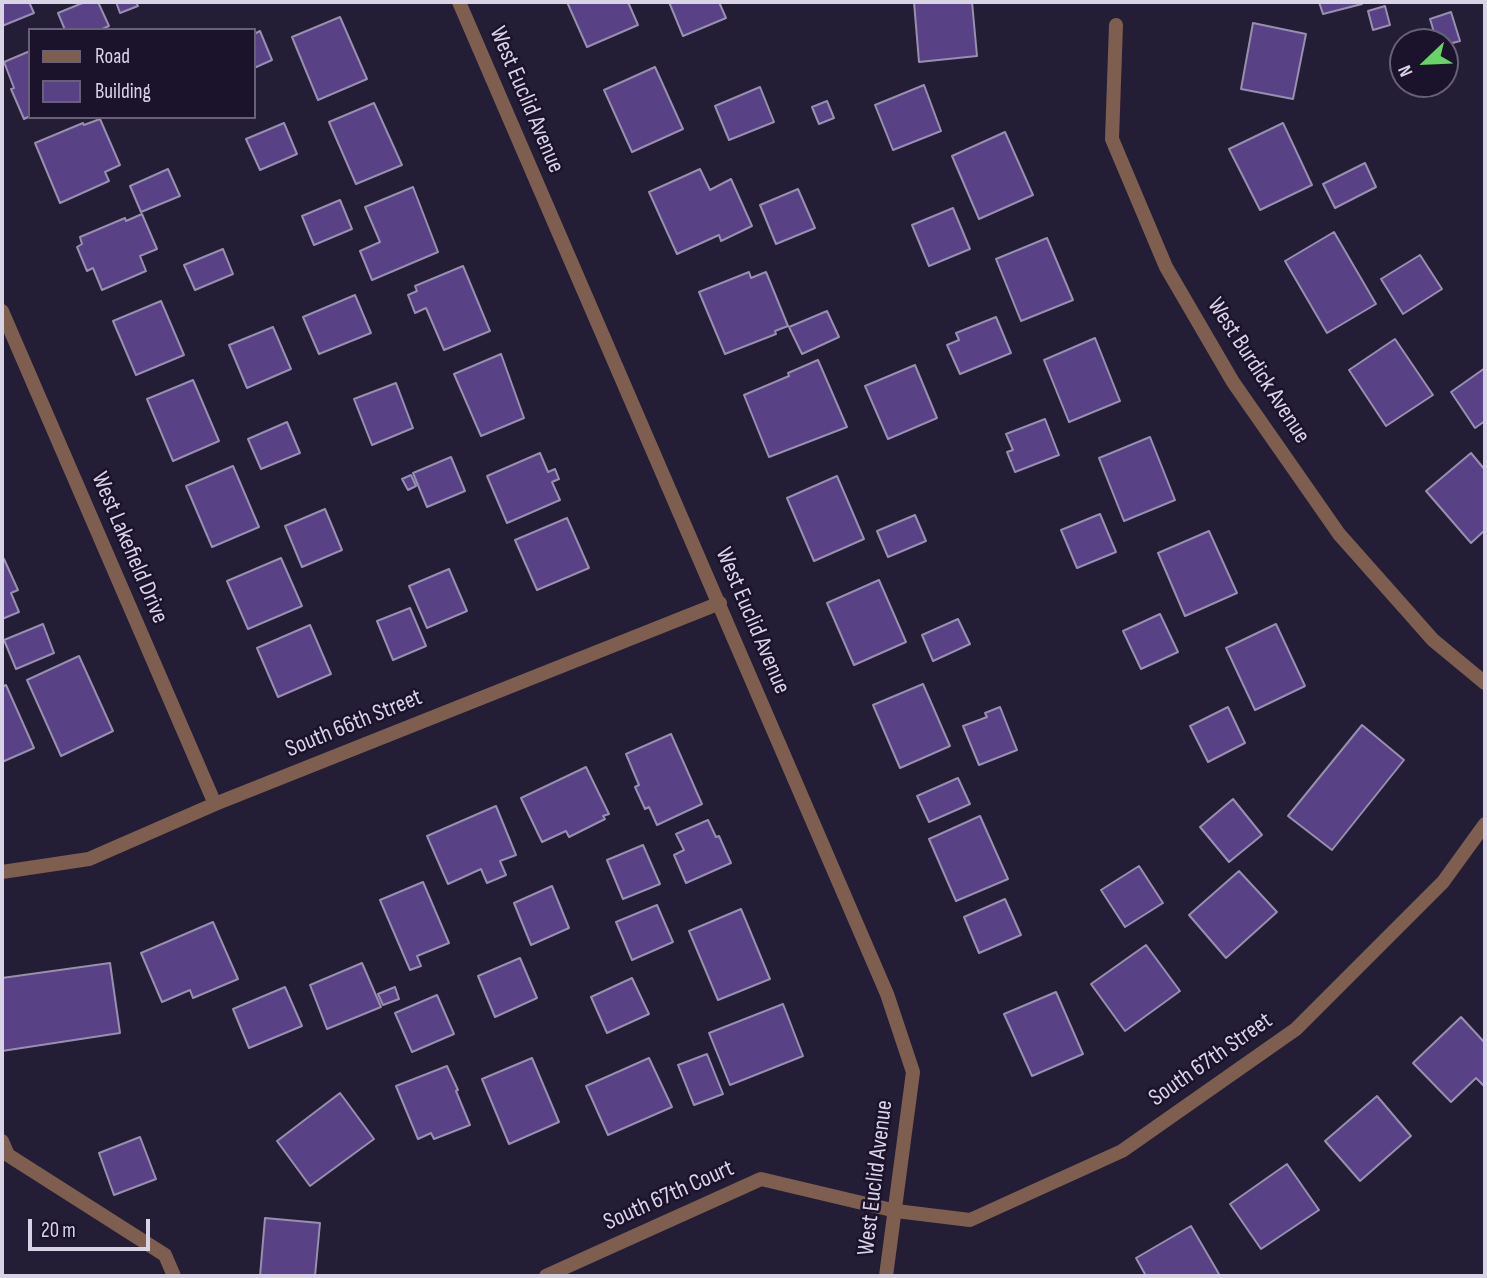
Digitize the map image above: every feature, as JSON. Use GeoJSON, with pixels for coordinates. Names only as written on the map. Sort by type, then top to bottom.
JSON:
{"type":"FeatureCollection","features":[{"type":"Feature","properties":{"kind":"street","name":"West Euclid Avenue"},"geometry":{"type":"LineString","coordinates":[[459,2],[882,981],[913,1072],[886,1276]]}},
{"type":"Feature","properties":{"kind":"street","name":"West Burdick Avenue"},"geometry":{"type":"LineString","coordinates":[[1116,25],[1112,139],[1166,267],[1233,382],[1339,534],[1433,640],[1485,683]]}},
{"type":"Feature","properties":{"kind":"street","name":"West Lakefield Drive"},"geometry":{"type":"LineString","coordinates":[[2,311],[215,803]]}},
{"type":"Feature","properties":{"kind":"street","name":"South 66th Street"},"geometry":{"type":"LineString","coordinates":[[2,872],[89,859],[215,803],[720,603]]}},
{"type":"Feature","properties":{"kind":"street","name":"South 67th Street"},"geometry":{"type":"LineString","coordinates":[[896,1211],[970,1220],[1122,1151],[1296,1029],[1443,883],[1485,824]]}},
{"type":"Feature","properties":{"kind":"street"},"geometry":{"type":"LineString","coordinates":[[2,1141],[8,1155],[165,1255],[174,1276]]}},
{"type":"Feature","properties":{"kind":"street","name":"South 67th Court"},"geometry":{"type":"LineString","coordinates":[[547,1276],[761,1179],[896,1211]]}},
{"type":"Feature","properties":{"kind":"building"},"geometry":{"type":"Polygon","coordinates":[[[2,2],[29,2],[34,13],[2,26],[2,2]]]}},
{"type":"Feature","properties":{"kind":"building"},"geometry":{"type":"Polygon","coordinates":[[[85,2],[98,2],[109,26],[64,28],[58,13],[85,2]]]}},
{"type":"Feature","properties":{"kind":"building"},"geometry":{"type":"Polygon","coordinates":[[[116,2],[136,2],[138,6],[120,13],[116,2]]]}},
{"type":"Feature","properties":{"kind":"building"},"geometry":{"type":"Polygon","coordinates":[[[567,2],[628,2],[638,25],[587,47],[567,2]]]}},
{"type":"Feature","properties":{"kind":"building"},"geometry":{"type":"Polygon","coordinates":[[[669,2],[719,2],[726,18],[683,36],[669,2]]]}},
{"type":"Feature","properties":{"kind":"building"},"geometry":{"type":"Polygon","coordinates":[[[914,2],[972,2],[977,56],[919,62],[914,2]]]}},
{"type":"Feature","properties":{"kind":"building"},"geometry":{"type":"Polygon","coordinates":[[[1319,2],[1361,2],[1362,4],[1323,14],[1319,2]]]}},
{"type":"Feature","properties":{"kind":"building"},"geometry":{"type":"Polygon","coordinates":[[[1385,6],[1390,25],[1373,30],[1368,11],[1385,6]]]}},
{"type":"Feature","properties":{"kind":"building"},"geometry":{"type":"Polygon","coordinates":[[[1451,12],[1456,28],[1433,28],[1430,19],[1451,12]]]}},
{"type":"Feature","properties":{"kind":"building"},"geometry":{"type":"Polygon","coordinates":[[[340,17],[367,79],[318,100],[292,37],[340,17]]]}},
{"type":"Feature","properties":{"kind":"building"},"geometry":{"type":"Polygon","coordinates":[[[1253,23],[1306,34],[1293,99],[1241,89],[1253,23]]]}},
{"type":"Feature","properties":{"kind":"building"},"geometry":{"type":"Polygon","coordinates":[[[260,31],[272,60],[256,67],[256,33],[260,31]]]}},
{"type":"Feature","properties":{"kind":"building"},"geometry":{"type":"Polygon","coordinates":[[[28,52],[28,117],[24,119],[11,89],[14,88],[4,62],[28,52]]]}},
{"type":"Feature","properties":{"kind":"building"},"geometry":{"type":"Polygon","coordinates":[[[655,67],[683,129],[632,152],[604,90],[655,67]]]}},
{"type":"Feature","properties":{"kind":"building"},"geometry":{"type":"Polygon","coordinates":[[[924,85],[941,131],[893,150],[875,105],[924,85]]]}},
{"type":"Feature","properties":{"kind":"building"},"geometry":{"type":"Polygon","coordinates":[[[760,87],[774,122],[729,140],[715,106],[760,87]]]}},
{"type":"Feature","properties":{"kind":"building"},"geometry":{"type":"Polygon","coordinates":[[[827,101],[834,118],[819,124],[812,107],[827,101]]]}},
{"type":"Feature","properties":{"kind":"building"},"geometry":{"type":"Polygon","coordinates":[[[374,103],[402,165],[356,184],[329,122],[374,103]]]}},
{"type":"Feature","properties":{"kind":"building"},"geometry":{"type":"Polygon","coordinates":[[[100,119],[120,165],[105,172],[109,181],[60,203],[35,143],[83,123],[84,125],[100,119]]]}},
{"type":"Feature","properties":{"kind":"building"},"geometry":{"type":"Polygon","coordinates":[[[284,123],[297,154],[260,170],[246,139],[284,123]]]}},
{"type":"Feature","properties":{"kind":"building"},"geometry":{"type":"Polygon","coordinates":[[[1283,123],[1312,185],[1260,210],[1229,149],[1283,123]]]}},
{"type":"Feature","properties":{"kind":"building"},"geometry":{"type":"Polygon","coordinates":[[[1005,132],[1033,195],[979,219],[952,156],[1005,132]]]}},
{"type":"Feature","properties":{"kind":"building"},"geometry":{"type":"Polygon","coordinates":[[[1365,163],[1376,187],[1335,208],[1323,184],[1365,163]]]}},
{"type":"Feature","properties":{"kind":"building"},"geometry":{"type":"Polygon","coordinates":[[[168,169],[180,196],[141,212],[130,186],[168,169]]]}},
{"type":"Feature","properties":{"kind":"building"},"geometry":{"type":"Polygon","coordinates":[[[700,169],[710,190],[731,179],[752,226],[721,241],[719,235],[677,254],[649,192],[700,169]]]}},
{"type":"Feature","properties":{"kind":"building"},"geometry":{"type":"Polygon","coordinates":[[[413,187],[438,252],[372,280],[360,251],[380,242],[365,207],[413,187]]]}},
{"type":"Feature","properties":{"kind":"building"},"geometry":{"type":"Polygon","coordinates":[[[798,189],[815,228],[776,244],[760,205],[798,189]]]}},
{"type":"Feature","properties":{"kind":"building"},"geometry":{"type":"Polygon","coordinates":[[[340,200],[352,229],[314,245],[302,216],[340,200]]]}},
{"type":"Feature","properties":{"kind":"building"},"geometry":{"type":"Polygon","coordinates":[[[953,208],[970,249],[929,266],[912,225],[953,208]]]}},
{"type":"Feature","properties":{"kind":"building"},"geometry":{"type":"Polygon","coordinates":[[[142,214],[157,249],[140,256],[146,271],[102,290],[93,268],[87,271],[77,247],[82,244],[80,237],[125,218],[126,221],[142,214]]]}},
{"type":"Feature","properties":{"kind":"building"},"geometry":{"type":"Polygon","coordinates":[[[1334,232],[1376,304],[1327,333],[1285,261],[1334,232]]]}},
{"type":"Feature","properties":{"kind":"building"},"geometry":{"type":"Polygon","coordinates":[[[1047,238],[1073,300],[1021,321],[996,259],[1047,238]]]}},
{"type":"Feature","properties":{"kind":"building"},"geometry":{"type":"Polygon","coordinates":[[[223,249],[233,274],[195,290],[184,265],[223,249]]]}},
{"type":"Feature","properties":{"kind":"building"},"geometry":{"type":"Polygon","coordinates":[[[1420,255],[1442,289],[1403,314],[1381,279],[1420,255]]]}},
{"type":"Feature","properties":{"kind":"building"},"geometry":{"type":"Polygon","coordinates":[[[463,266],[490,331],[444,350],[426,308],[415,313],[408,295],[417,291],[415,286],[463,266]]]}},
{"type":"Feature","properties":{"kind":"building"},"geometry":{"type":"Polygon","coordinates":[[[749,272],[751,278],[766,272],[788,326],[775,331],[776,334],[725,354],[699,292],[749,272]]]}},
{"type":"Feature","properties":{"kind":"building"},"geometry":{"type":"Polygon","coordinates":[[[355,295],[371,333],[319,354],[303,317],[355,295]]]}},
{"type":"Feature","properties":{"kind":"building"},"geometry":{"type":"Polygon","coordinates":[[[161,301],[184,355],[136,375],[113,321],[161,301]]]}},
{"type":"Feature","properties":{"kind":"building"},"geometry":{"type":"Polygon","coordinates":[[[827,311],[839,337],[802,354],[789,327],[827,311]]]}},
{"type":"Feature","properties":{"kind":"building"},"geometry":{"type":"Polygon","coordinates":[[[996,317],[1011,353],[960,374],[947,345],[959,340],[956,333],[996,317]]]}},
{"type":"Feature","properties":{"kind":"building"},"geometry":{"type":"Polygon","coordinates":[[[273,327],[291,369],[247,388],[229,345],[273,327]]]}},
{"type":"Feature","properties":{"kind":"building"},"geometry":{"type":"Polygon","coordinates":[[[1095,338],[1120,401],[1069,422],[1044,360],[1095,338]]]}},
{"type":"Feature","properties":{"kind":"building"},"geometry":{"type":"Polygon","coordinates":[[[1395,339],[1433,395],[1386,426],[1349,370],[1395,339]]]}},
{"type":"Feature","properties":{"kind":"building"},"geometry":{"type":"Polygon","coordinates":[[[501,354],[524,418],[481,436],[454,374],[501,354]]]}},
{"type":"Feature","properties":{"kind":"building"},"geometry":{"type":"Polygon","coordinates":[[[818,360],[847,427],[769,457],[744,395],[818,360]]]}},
{"type":"Feature","properties":{"kind":"building"},"geometry":{"type":"Polygon","coordinates":[[[915,365],[937,418],[888,439],[865,386],[915,365]]]}},
{"type":"Feature","properties":{"kind":"building"},"geometry":{"type":"Polygon","coordinates":[[[1485,368],[1485,421],[1475,428],[1451,392],[1485,368]]]}},
{"type":"Feature","properties":{"kind":"building"},"geometry":{"type":"Polygon","coordinates":[[[193,380],[219,441],[173,461],[147,399],[193,380]]]}},
{"type":"Feature","properties":{"kind":"building"},"geometry":{"type":"Polygon","coordinates":[[[396,383],[413,428],[372,445],[354,399],[396,383]]]}},
{"type":"Feature","properties":{"kind":"building"},"geometry":{"type":"Polygon","coordinates":[[[1045,419],[1059,455],[1015,472],[1007,452],[1013,450],[1006,434],[1045,419]]]}},
{"type":"Feature","properties":{"kind":"building"},"geometry":{"type":"Polygon","coordinates":[[[287,422],[300,453],[261,469],[248,439],[287,422]]]}},
{"type":"Feature","properties":{"kind":"building"},"geometry":{"type":"Polygon","coordinates":[[[1150,437],[1175,500],[1124,521],[1099,458],[1150,437]]]}},
{"type":"Feature","properties":{"kind":"building"},"geometry":{"type":"Polygon","coordinates":[[[540,453],[548,472],[555,469],[559,479],[552,482],[560,500],[507,523],[487,476],[540,453]]]}},
{"type":"Feature","properties":{"kind":"building"},"geometry":{"type":"Polygon","coordinates":[[[1471,453],[1485,470],[1485,530],[1471,543],[1426,491],[1471,453]]]}},
{"type":"Feature","properties":{"kind":"building"},"geometry":{"type":"Polygon","coordinates":[[[451,457],[465,491],[427,507],[413,473],[451,457]]]}},
{"type":"Feature","properties":{"kind":"building"},"geometry":{"type":"Polygon","coordinates":[[[233,466],[259,527],[212,547],[186,486],[233,466]]]}},
{"type":"Feature","properties":{"kind":"building"},"geometry":{"type":"Polygon","coordinates":[[[411,475],[416,486],[408,490],[402,479],[411,475]]]}},
{"type":"Feature","properties":{"kind":"building"},"geometry":{"type":"Polygon","coordinates":[[[837,476],[864,539],[814,561],[787,498],[837,476]]]}},
{"type":"Feature","properties":{"kind":"building"},"geometry":{"type":"Polygon","coordinates":[[[325,509],[342,550],[302,567],[285,526],[325,509]]]}},
{"type":"Feature","properties":{"kind":"building"},"geometry":{"type":"Polygon","coordinates":[[[1100,514],[1116,552],[1077,568],[1061,530],[1100,514]]]}},
{"type":"Feature","properties":{"kind":"building"},"geometry":{"type":"Polygon","coordinates":[[[915,515],[926,541],[888,557],[877,531],[915,515]]]}},
{"type":"Feature","properties":{"kind":"building"},"geometry":{"type":"Polygon","coordinates":[[[567,518],[589,568],[537,590],[515,540],[567,518]]]}},
{"type":"Feature","properties":{"kind":"building"},"geometry":{"type":"Polygon","coordinates":[[[1209,531],[1237,593],[1185,616],[1158,553],[1209,531]]]}},
{"type":"Feature","properties":{"kind":"building"},"geometry":{"type":"Polygon","coordinates":[[[281,558],[302,606],[248,629],[227,581],[281,558]]]}},
{"type":"Feature","properties":{"kind":"building"},"geometry":{"type":"Polygon","coordinates":[[[4,559],[18,590],[11,593],[19,612],[2,619],[2,560],[4,559]]]}},
{"type":"Feature","properties":{"kind":"building"},"geometry":{"type":"Polygon","coordinates":[[[449,569],[467,611],[427,628],[409,586],[449,569]]]}},
{"type":"Feature","properties":{"kind":"building"},"geometry":{"type":"Polygon","coordinates":[[[879,580],[906,642],[854,665],[827,603],[879,580]]]}},
{"type":"Feature","properties":{"kind":"building"},"geometry":{"type":"Polygon","coordinates":[[[410,608],[426,646],[393,660],[377,621],[410,608]]]}},
{"type":"Feature","properties":{"kind":"building"},"geometry":{"type":"Polygon","coordinates":[[[1160,614],[1178,652],[1141,669],[1123,631],[1160,614]]]}},
{"type":"Feature","properties":{"kind":"building"},"geometry":{"type":"Polygon","coordinates":[[[958,619],[970,644],[933,661],[922,635],[958,619]]]}},
{"type":"Feature","properties":{"kind":"building"},"geometry":{"type":"Polygon","coordinates":[[[43,624],[54,653],[16,669],[4,640],[43,624]]]}},
{"type":"Feature","properties":{"kind":"building"},"geometry":{"type":"Polygon","coordinates":[[[1276,624],[1305,686],[1255,710],[1226,648],[1276,624]]]}},
{"type":"Feature","properties":{"kind":"building"},"geometry":{"type":"Polygon","coordinates":[[[310,625],[331,674],[278,697],[257,648],[310,625]]]}},
{"type":"Feature","properties":{"kind":"building"},"geometry":{"type":"Polygon","coordinates":[[[79,656],[113,731],[61,756],[27,680],[79,656]]]}},
{"type":"Feature","properties":{"kind":"building"},"geometry":{"type":"Polygon","coordinates":[[[923,684],[950,746],[900,768],[873,705],[923,684]]]}},
{"type":"Feature","properties":{"kind":"building"},"geometry":{"type":"Polygon","coordinates":[[[6,685],[34,748],[2,762],[2,687],[6,685]]]}},
{"type":"Feature","properties":{"kind":"building"},"geometry":{"type":"Polygon","coordinates":[[[1000,707],[1017,750],[979,765],[963,726],[987,717],[985,713],[1000,707]]]}},
{"type":"Feature","properties":{"kind":"building"},"geometry":{"type":"Polygon","coordinates":[[[1228,707],[1245,743],[1208,762],[1190,726],[1228,707]]]}},
{"type":"Feature","properties":{"kind":"building"},"geometry":{"type":"Polygon","coordinates":[[[1362,725],[1404,760],[1332,850],[1288,816],[1362,725]]]}},
{"type":"Feature","properties":{"kind":"building"},"geometry":{"type":"Polygon","coordinates":[[[671,734],[702,804],[657,825],[649,807],[645,809],[635,787],[639,785],[626,754],[671,734]]]}},
{"type":"Feature","properties":{"kind":"building"},"geometry":{"type":"Polygon","coordinates":[[[586,767],[609,814],[603,816],[605,819],[569,837],[566,831],[542,842],[521,798],[586,767]]]}},
{"type":"Feature","properties":{"kind":"building"},"geometry":{"type":"Polygon","coordinates":[[[958,778],[970,804],[929,822],[917,796],[958,778]]]}},
{"type":"Feature","properties":{"kind":"building"},"geometry":{"type":"Polygon","coordinates":[[[1233,799],[1262,835],[1229,862],[1200,827],[1233,799]]]}},
{"type":"Feature","properties":{"kind":"building"},"geometry":{"type":"Polygon","coordinates":[[[496,806],[516,855],[500,861],[506,875],[487,883],[481,869],[448,884],[427,836],[496,806]]]}},
{"type":"Feature","properties":{"kind":"building"},"geometry":{"type":"Polygon","coordinates":[[[980,816],[1008,879],[956,901],[929,839],[980,816]]]}},
{"type":"Feature","properties":{"kind":"building"},"geometry":{"type":"Polygon","coordinates":[[[708,820],[716,837],[719,836],[731,863],[686,883],[674,855],[684,850],[676,834],[708,820]]]}},
{"type":"Feature","properties":{"kind":"building"},"geometry":{"type":"Polygon","coordinates":[[[643,845],[660,884],[623,899],[607,860],[643,845]]]}},
{"type":"Feature","properties":{"kind":"building"},"geometry":{"type":"Polygon","coordinates":[[[1139,866],[1163,903],[1125,927],[1101,890],[1139,866]]]}},
{"type":"Feature","properties":{"kind":"building"},"geometry":{"type":"Polygon","coordinates":[[[1239,871],[1277,912],[1226,958],[1189,915],[1239,871]]]}},
{"type":"Feature","properties":{"kind":"building"},"geometry":{"type":"Polygon","coordinates":[[[423,882],[449,943],[417,956],[421,966],[410,970],[380,900],[423,882]]]}},
{"type":"Feature","properties":{"kind":"building"},"geometry":{"type":"Polygon","coordinates":[[[552,886],[569,928],[531,945],[514,903],[552,886]]]}},
{"type":"Feature","properties":{"kind":"building"},"geometry":{"type":"Polygon","coordinates":[[[1005,899],[1021,935],[979,953],[964,917],[1005,899]]]}},
{"type":"Feature","properties":{"kind":"building"},"geometry":{"type":"Polygon","coordinates":[[[657,905],[673,942],[632,960],[616,922],[657,905]]]}},
{"type":"Feature","properties":{"kind":"building"},"geometry":{"type":"Polygon","coordinates":[[[741,909],[770,979],[718,1000],[689,931],[741,909]]]}},
{"type":"Feature","properties":{"kind":"building"},"geometry":{"type":"Polygon","coordinates":[[[213,922],[238,979],[193,998],[190,990],[162,1002],[141,953],[213,922]]]}},
{"type":"Feature","properties":{"kind":"building"},"geometry":{"type":"Polygon","coordinates":[[[1146,945],[1180,991],[1125,1031],[1091,984],[1146,945]]]}},
{"type":"Feature","properties":{"kind":"building"},"geometry":{"type":"Polygon","coordinates":[[[520,958],[537,998],[495,1017],[478,976],[520,958]]]}},
{"type":"Feature","properties":{"kind":"building"},"geometry":{"type":"Polygon","coordinates":[[[110,963],[120,1033],[2,1051],[2,978],[110,963]]]}},
{"type":"Feature","properties":{"kind":"building"},"geometry":{"type":"Polygon","coordinates":[[[362,963],[381,1007],[327,1029],[310,985],[362,963]]]}},
{"type":"Feature","properties":{"kind":"building"},"geometry":{"type":"Polygon","coordinates":[[[632,978],[649,1014],[607,1033],[591,997],[632,978]]]}},
{"type":"Feature","properties":{"kind":"building"},"geometry":{"type":"Polygon","coordinates":[[[285,987],[302,1026],[249,1048],[233,1009],[285,987]]]}},
{"type":"Feature","properties":{"kind":"building"},"geometry":{"type":"Polygon","coordinates":[[[395,987],[399,999],[383,1005],[378,994],[395,987]]]}},
{"type":"Feature","properties":{"kind":"building"},"geometry":{"type":"Polygon","coordinates":[[[1056,992],[1083,1054],[1032,1076],[1004,1014],[1056,992]]]}},
{"type":"Feature","properties":{"kind":"building"},"geometry":{"type":"Polygon","coordinates":[[[437,995],[454,1034],[412,1052],[395,1013],[437,995]]]}},
{"type":"Feature","properties":{"kind":"building"},"geometry":{"type":"Polygon","coordinates":[[[783,1004],[803,1056],[730,1085],[709,1033],[783,1004]]]}},
{"type":"Feature","properties":{"kind":"building"},"geometry":{"type":"Polygon","coordinates":[[[1461,1017],[1485,1043],[1485,1087],[1476,1078],[1451,1102],[1413,1063],[1461,1017]]]}},
{"type":"Feature","properties":{"kind":"building"},"geometry":{"type":"Polygon","coordinates":[[[707,1054],[723,1094],[694,1105],[678,1065],[707,1054]]]}},
{"type":"Feature","properties":{"kind":"building"},"geometry":{"type":"Polygon","coordinates":[[[532,1058],[559,1122],[509,1144],[482,1079],[532,1058]]]}},
{"type":"Feature","properties":{"kind":"building"},"geometry":{"type":"Polygon","coordinates":[[[649,1058],[672,1107],[608,1135],[586,1086],[649,1058]]]}},
{"type":"Feature","properties":{"kind":"building"},"geometry":{"type":"Polygon","coordinates":[[[447,1066],[470,1125],[434,1139],[431,1133],[418,1139],[396,1086],[447,1066]]]}},
{"type":"Feature","properties":{"kind":"building"},"geometry":{"type":"Polygon","coordinates":[[[340,1093],[374,1139],[310,1186],[277,1141],[340,1093]]]}},
{"type":"Feature","properties":{"kind":"building"},"geometry":{"type":"Polygon","coordinates":[[[1377,1096],[1411,1136],[1360,1181],[1325,1141],[1377,1096]]]}},
{"type":"Feature","properties":{"kind":"building"},"geometry":{"type":"Polygon","coordinates":[[[140,1137],[156,1179],[114,1195],[99,1153],[140,1137]]]}},
{"type":"Feature","properties":{"kind":"building"},"geometry":{"type":"Polygon","coordinates":[[[1287,1164],[1319,1210],[1261,1249],[1230,1204],[1287,1164]]]}},
{"type":"Feature","properties":{"kind":"building"},"geometry":{"type":"Polygon","coordinates":[[[265,1218],[320,1223],[315,1276],[260,1276],[265,1218]]]}},
{"type":"Feature","properties":{"kind":"building"},"geometry":{"type":"Polygon","coordinates":[[[1191,1226],[1219,1274],[1146,1276],[1136,1258],[1191,1226]]]}}]}
